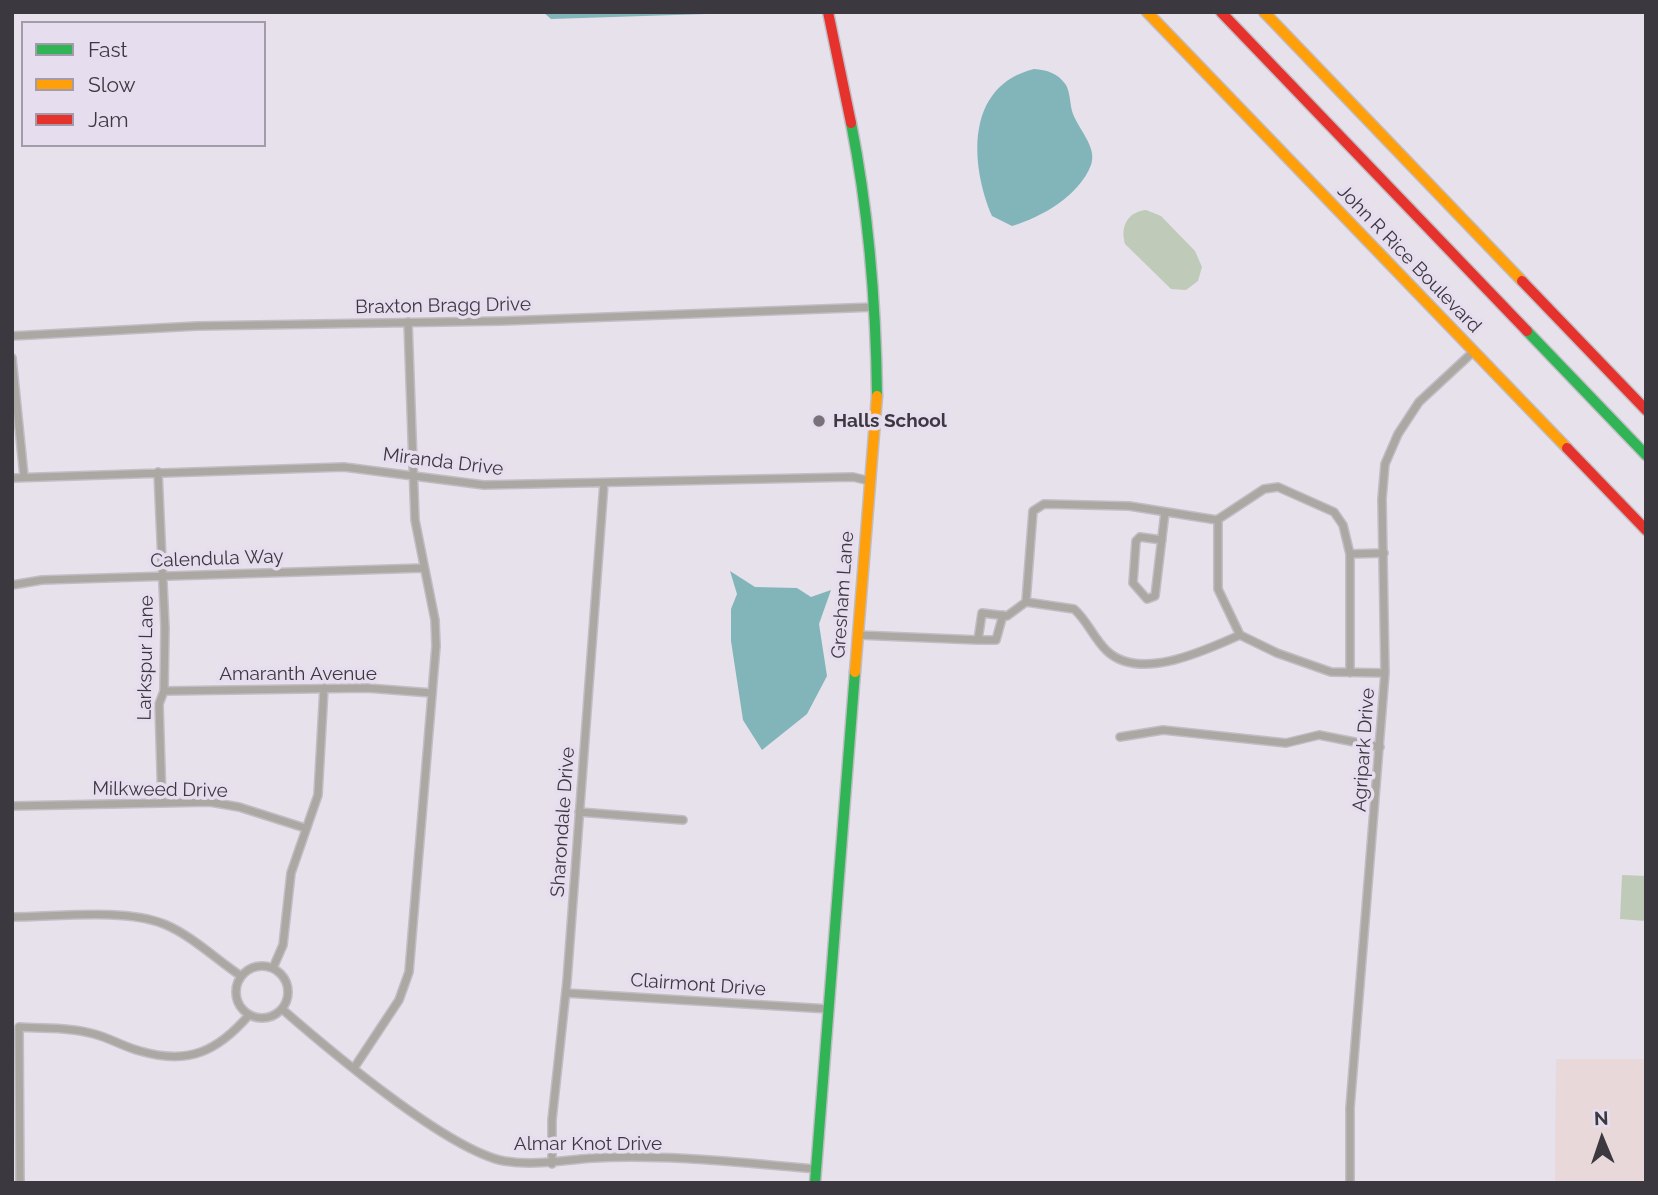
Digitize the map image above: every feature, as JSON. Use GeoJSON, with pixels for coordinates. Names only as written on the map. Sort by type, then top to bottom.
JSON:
{"type":"FeatureCollection","features":[{"type":"Feature","properties":{"kind":"main road","name":"Gresham Lane"},"geometry":{"type":"LineString","coordinates":[[815,1183],[877,395],[875,307],[863,184],[828,12]]}},
{"type":"Feature","properties":{"kind":"main road","name":"John R Rice Boulevard"},"geometry":{"type":"LineString","coordinates":[[1147,12],[1646,530]]}},
{"type":"Feature","properties":{"kind":"main road"},"geometry":{"type":"LineString","coordinates":[[1221,12],[1646,455]]}},
{"type":"Feature","properties":{"kind":"main road"},"geometry":{"type":"LineString","coordinates":[[1264,12],[1646,410]]}},
{"type":"Feature","properties":{"kind":"street","name":"Braxton Bragg Drive"},"geometry":{"type":"LineString","coordinates":[[12,336],[197,326],[875,307]]}},
{"type":"Feature","properties":{"kind":"street"},"geometry":{"type":"LineString","coordinates":[[354,1068],[399,1000],[409,972],[432,693],[435,620],[415,520],[408,322]]}},
{"type":"Feature","properties":{"kind":"street","name":"Agripark Drive"},"geometry":{"type":"LineString","coordinates":[[1350,1183],[1350,1108],[1385,673],[1382,499],[1385,464],[1398,434],[1419,402],[1473,352]]}},
{"type":"Feature","properties":{"kind":"street"},"geometry":{"type":"LineString","coordinates":[[12,358],[23,476]]}},
{"type":"Feature","properties":{"kind":"street","name":"Miranda Drive"},"geometry":{"type":"LineString","coordinates":[[12,478],[344,467],[484,485],[853,477],[870,481]]}},
{"type":"Feature","properties":{"kind":"street","name":"Larkspur Lane"},"geometry":{"type":"LineString","coordinates":[[158,472],[164,691],[159,704],[162,803]]}},
{"type":"Feature","properties":{"kind":"street","name":"Sharondale Drive"},"geometry":{"type":"LineString","coordinates":[[552,1164],[552,1120],[566,993],[604,482]]}},
{"type":"Feature","properties":{"kind":"street"},"geometry":{"type":"LineString","coordinates":[[1026,602],[1032,511],[1038,506],[1094,503],[1218,519],[1264,489],[1278,487],[1334,512],[1343,525],[1350,554],[1350,673]]}},
{"type":"Feature","properties":{"kind":"street"},"geometry":{"type":"LineString","coordinates":[[1161,540],[1140,537],[1136,541],[1133,583],[1147,599],[1154,596],[1165,512]]}},
{"type":"Feature","properties":{"kind":"street"},"geometry":{"type":"LineString","coordinates":[[1218,519],[1218,589],[1240,635],[1324,670],[1385,673]]}},
{"type":"Feature","properties":{"kind":"street"},"geometry":{"type":"LineString","coordinates":[[1350,554],[1384,553]]}},
{"type":"Feature","properties":{"kind":"street","name":"Calendula Way"},"geometry":{"type":"LineString","coordinates":[[12,585],[43,580],[424,568]]}},
{"type":"Feature","properties":{"kind":"street"},"geometry":{"type":"LineString","coordinates":[[978,640],[982,613],[1007,616],[1026,602],[1074,609],[1108,652],[1131,662],[1169,662],[1240,635]]}},
{"type":"Feature","properties":{"kind":"street"},"geometry":{"type":"LineString","coordinates":[[858,635],[996,640],[1003,615]]}},
{"type":"Feature","properties":{"kind":"street"},"geometry":{"type":"LineString","coordinates":[[273,968],[283,945],[291,873],[320,784],[324,688]]}},
{"type":"Feature","properties":{"kind":"street","name":"Amaranth Avenue"},"geometry":{"type":"LineString","coordinates":[[164,691],[368,688],[432,693]]}},
{"type":"Feature","properties":{"kind":"street"},"geometry":{"type":"LineString","coordinates":[[1120,737],[1163,730],[1286,743],[1319,735],[1380,747]]}},
{"type":"Feature","properties":{"kind":"street","name":"Milkweed Drive"},"geometry":{"type":"LineString","coordinates":[[12,806],[223,803],[304,828]]}},
{"type":"Feature","properties":{"kind":"street"},"geometry":{"type":"LineString","coordinates":[[579,812],[683,820]]}},
{"type":"Feature","properties":{"kind":"street"},"geometry":{"type":"LineString","coordinates":[[12,915],[146,919],[166,925],[241,976]]}},
{"type":"Feature","properties":{"kind":"street"},"geometry":{"type":"LineString","coordinates":[[257,966],[273,968],[287,986],[288,995],[282,1009],[264,1018],[249,1015],[237,999],[236,990],[241,976],[257,966]]}},
{"type":"Feature","properties":{"kind":"street","name":"Clairmont Drive"},"geometry":{"type":"LineString","coordinates":[[566,993],[828,1009]]}},
{"type":"Feature","properties":{"kind":"street","name":"Almar Knot Drive"},"geometry":{"type":"LineString","coordinates":[[282,1009],[417,1115],[467,1146],[502,1161],[552,1164],[607,1158],[704,1160],[816,1169]]}},
{"type":"Feature","properties":{"kind":"street"},"geometry":{"type":"LineString","coordinates":[[20,1183],[19,1027],[93,1033],[139,1051],[172,1059],[199,1055],[228,1036],[249,1015]]}},
{"type":"Feature","properties":{"kind":"shaded area"},"geometry":{"type":"Polygon","coordinates":[[[1556,1059],[1646,1059],[1646,1183],[1555,1183],[1556,1059]]]}},
{"type":"Feature","properties":{"kind":"green space"},"geometry":{"type":"Polygon","coordinates":[[[1146,210],[1161,216],[1195,251],[1202,267],[1198,281],[1186,290],[1171,289],[1125,244],[1126,221],[1139,211],[1146,210]]]}},
{"type":"Feature","properties":{"kind":"green space"},"geometry":{"type":"Polygon","coordinates":[[[1622,875],[1646,876],[1645,921],[1620,919],[1622,875]]]}},
{"type":"Feature","properties":{"kind":"water"},"geometry":{"type":"Polygon","coordinates":[[[543,12],[768,12],[551,19],[543,12]]]}},
{"type":"Feature","properties":{"kind":"water"},"geometry":{"type":"Polygon","coordinates":[[[1034,69],[1052,73],[1066,85],[1072,111],[1092,151],[1092,158],[1085,176],[1069,196],[1047,211],[1012,226],[992,216],[980,173],[977,151],[979,129],[985,109],[995,92],[1011,78],[1034,69]]]}},
{"type":"Feature","properties":{"kind":"water"},"geometry":{"type":"Polygon","coordinates":[[[730,571],[755,587],[797,588],[811,597],[831,590],[819,624],[827,676],[807,714],[762,750],[743,720],[731,641],[731,609],[737,594],[730,571]]]}},
{"type":"Feature","properties":{"kind":"traffic: fast"},"geometry":{"type":"LineString","coordinates":[[851,123],[863,191],[870,259],[877,396]]}},
{"type":"Feature","properties":{"kind":"traffic: fast"},"geometry":{"type":"LineString","coordinates":[[1527,331],[1646,455]]}},
{"type":"Feature","properties":{"kind":"traffic: fast"},"geometry":{"type":"LineString","coordinates":[[815,1183],[855,672]]}},
{"type":"Feature","properties":{"kind":"traffic: slow"},"geometry":{"type":"LineString","coordinates":[[1147,12],[1567,448]]}},
{"type":"Feature","properties":{"kind":"traffic: slow"},"geometry":{"type":"LineString","coordinates":[[1264,12],[1522,281]]}},
{"type":"Feature","properties":{"kind":"traffic: slow"},"geometry":{"type":"LineString","coordinates":[[855,672],[877,396]]}},
{"type":"Feature","properties":{"kind":"traffic: jam"},"geometry":{"type":"LineString","coordinates":[[828,12],[851,123]]}},
{"type":"Feature","properties":{"kind":"traffic: jam"},"geometry":{"type":"LineString","coordinates":[[1221,12],[1527,331]]}},
{"type":"Feature","properties":{"kind":"traffic: jam"},"geometry":{"type":"LineString","coordinates":[[1522,281],[1646,410]]}},
{"type":"Feature","properties":{"kind":"traffic: jam"},"geometry":{"type":"LineString","coordinates":[[1567,448],[1646,530]]}},
{"type":"Feature","properties":{"kind":"place","name":"Halls School"},"geometry":{"type":"Point","coordinates":[819,421]}}]}
